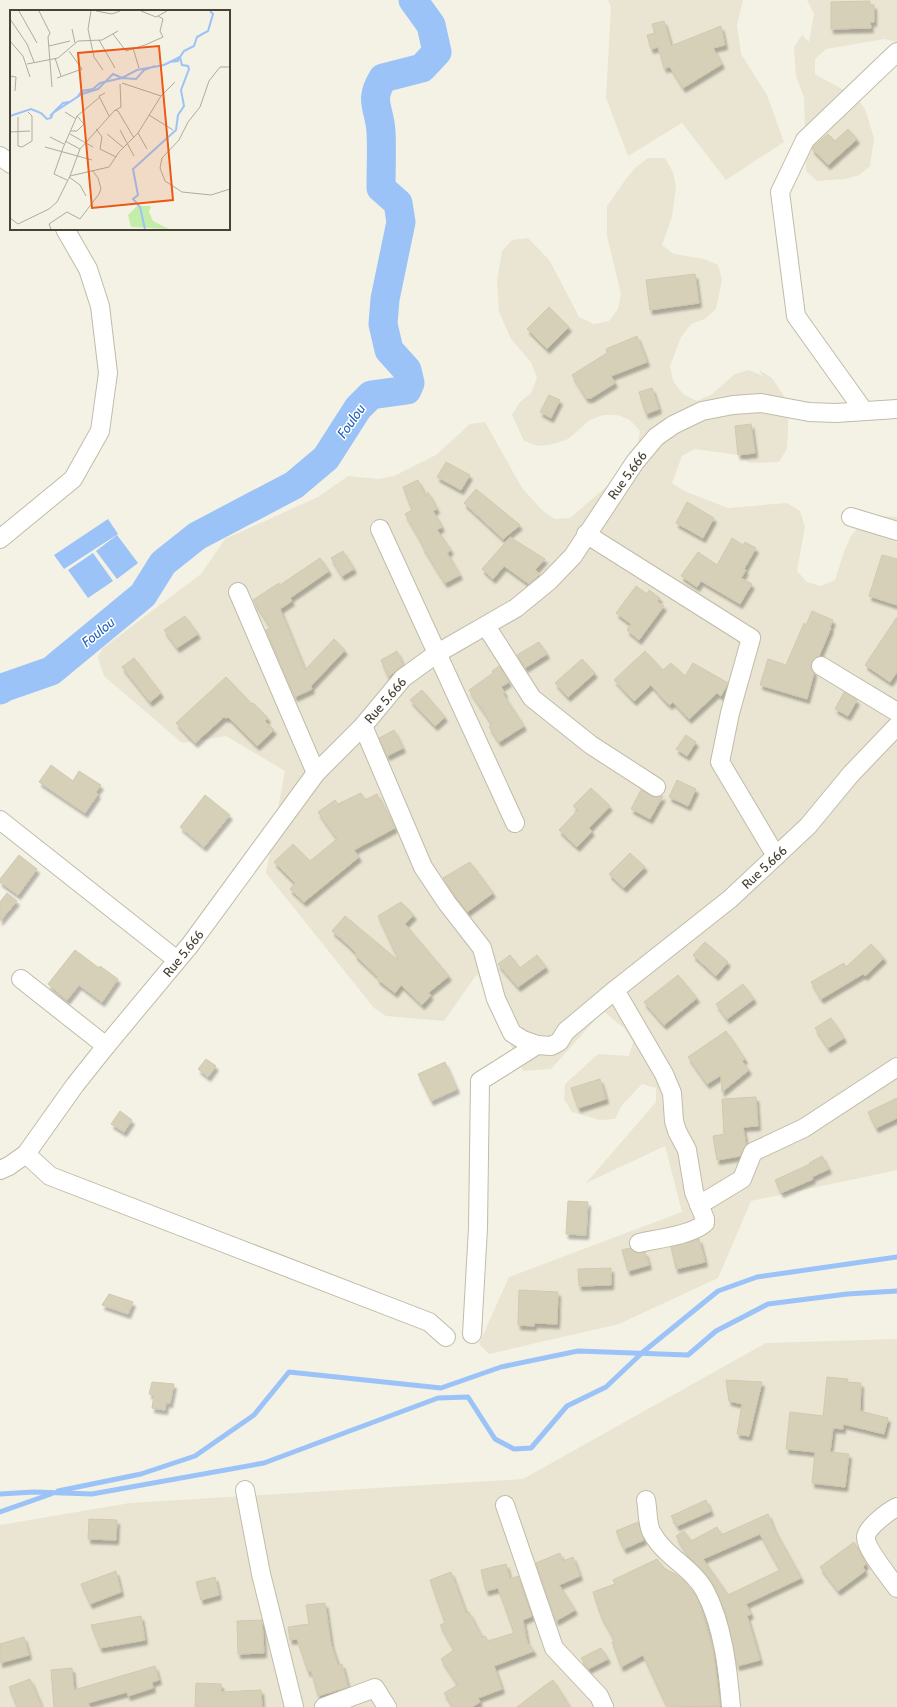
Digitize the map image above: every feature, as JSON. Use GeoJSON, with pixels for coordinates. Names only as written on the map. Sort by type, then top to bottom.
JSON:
{"type":"FeatureCollection","features":[{"type":"Feature","properties":{"kind":"street"},"geometry":{"type":"LineString","coordinates":[[864,411],[796,316],[780,192],[805,140],[897,52]]}},
{"type":"Feature","properties":{"kind":"street"},"geometry":{"type":"LineString","coordinates":[[0,156],[10,163]]}},
{"type":"Feature","properties":{"kind":"street"},"geometry":{"type":"LineString","coordinates":[[0,539],[73,479],[100,431],[108,373],[100,306],[88,269],[66,230]]}},
{"type":"Feature","properties":{"kind":"street","name":"Rue 5.666"},"geometry":{"type":"LineString","coordinates":[[0,1170],[9,1166],[26,1154],[106,1046],[177,960],[316,773],[363,726],[403,678],[436,654],[516,608],[549,581],[573,556],[586,534],[635,462],[656,437],[673,425],[702,411],[733,405],[761,403],[809,412],[836,413],[897,409]]}},
{"type":"Feature","properties":{"kind":"street"},"geometry":{"type":"LineString","coordinates":[[851,517],[897,531]]}},
{"type":"Feature","properties":{"kind":"street"},"geometry":{"type":"LineString","coordinates":[[380,529],[436,654],[515,823]]}},
{"type":"Feature","properties":{"kind":"street"},"geometry":{"type":"LineString","coordinates":[[586,534],[751,638],[730,713],[720,762],[776,856]]}},
{"type":"Feature","properties":{"kind":"street"},"geometry":{"type":"LineString","coordinates":[[238,592],[316,773]]}},
{"type":"Feature","properties":{"kind":"street"},"geometry":{"type":"LineString","coordinates":[[486,626],[532,698],[591,745],[656,787]]}},
{"type":"Feature","properties":{"kind":"street"},"geometry":{"type":"LineString","coordinates":[[821,666],[897,712]]}},
{"type":"Feature","properties":{"kind":"street"},"geometry":{"type":"LineString","coordinates":[[363,726],[423,867],[447,903],[482,948],[496,999],[509,1028],[523,1040],[537,1046]]}},
{"type":"Feature","properties":{"kind":"street","name":"Rue 5.666"},"geometry":{"type":"LineString","coordinates":[[537,1046],[551,1046],[559,1042],[566,1031],[615,990],[730,899],[808,826],[851,774],[897,726]]}},
{"type":"Feature","properties":{"kind":"street"},"geometry":{"type":"LineString","coordinates":[[0,820],[177,960]]}},
{"type":"Feature","properties":{"kind":"street"},"geometry":{"type":"LineString","coordinates":[[21,979],[106,1046]]}},
{"type":"Feature","properties":{"kind":"street"},"geometry":{"type":"LineString","coordinates":[[615,990],[664,1074],[672,1092],[674,1121],[677,1132],[687,1150],[691,1180],[705,1219],[704,1223],[700,1227],[639,1243]]}},
{"type":"Feature","properties":{"kind":"street"},"geometry":{"type":"LineString","coordinates":[[472,1334],[478,1228],[480,1081],[537,1046]]}},
{"type":"Feature","properties":{"kind":"street"},"geometry":{"type":"LineString","coordinates":[[699,1205],[742,1179],[753,1152],[804,1128],[897,1067]]}},
{"type":"Feature","properties":{"kind":"street"},"geometry":{"type":"LineString","coordinates":[[26,1154],[50,1176],[429,1322],[446,1337]]}},
{"type":"Feature","properties":{"kind":"street"},"geometry":{"type":"LineString","coordinates":[[245,1490],[260,1574],[294,1707]]}},
{"type":"Feature","properties":{"kind":"street"},"geometry":{"type":"LineString","coordinates":[[646,1500],[651,1532],[661,1545],[694,1575],[705,1592],[724,1650],[731,1707]]}},
{"type":"Feature","properties":{"kind":"street"},"geometry":{"type":"LineString","coordinates":[[505,1505],[554,1648],[599,1696],[604,1707]]}},
{"type":"Feature","properties":{"kind":"street"},"geometry":{"type":"LineString","coordinates":[[897,1507],[869,1529],[866,1537],[868,1546],[897,1588]]}},
{"type":"Feature","properties":{"kind":"street"},"geometry":{"type":"LineString","coordinates":[[324,1707],[375,1688],[387,1707]]}},
{"type":"Feature","properties":{"kind":"shaded area"},"geometry":{"type":"Polygon","coordinates":[[[608,0],[743,0],[737,25],[741,54],[767,95],[784,142],[726,180],[682,123],[628,156],[606,98],[611,7],[608,0]]]}},
{"type":"Feature","properties":{"kind":"shaded area"},"geometry":{"type":"Polygon","coordinates":[[[807,0],[897,0],[897,42],[885,39],[826,49],[815,59],[815,74],[856,97],[865,109],[874,138],[870,166],[859,175],[845,179],[817,181],[806,171],[804,97],[796,76],[794,47],[802,35],[809,42],[814,14],[807,0]]]}},
{"type":"Feature","properties":{"kind":"shaded area"},"geometry":{"type":"Polygon","coordinates":[[[648,158],[665,158],[673,172],[676,187],[672,217],[662,245],[674,254],[704,259],[718,265],[722,280],[716,309],[705,319],[691,324],[681,337],[670,366],[673,381],[683,394],[697,401],[711,395],[735,374],[749,370],[763,376],[759,370],[772,378],[789,404],[787,449],[779,462],[750,463],[738,455],[695,449],[682,456],[672,483],[684,491],[728,508],[787,503],[800,511],[805,527],[797,571],[807,582],[821,586],[835,580],[851,536],[861,524],[883,516],[897,517],[897,1170],[751,1201],[718,1278],[619,1324],[489,1354],[479,1344],[509,1277],[682,1212],[665,1146],[586,1183],[656,1102],[656,1088],[642,1084],[622,1105],[615,1119],[600,1120],[572,1112],[564,1099],[565,1084],[598,1054],[629,1056],[633,1042],[625,1029],[603,1011],[551,1069],[523,1071],[477,974],[444,1021],[386,1016],[374,1008],[266,873],[285,771],[226,736],[182,743],[104,676],[98,657],[102,649],[201,574],[225,539],[318,497],[348,476],[379,479],[394,476],[436,455],[470,424],[485,422],[522,488],[543,511],[555,519],[570,518],[635,462],[640,431],[630,420],[617,415],[603,415],[590,420],[568,439],[553,444],[538,446],[524,441],[512,415],[520,402],[531,393],[537,378],[531,362],[511,339],[499,312],[497,281],[502,251],[512,240],[528,238],[550,261],[579,317],[594,324],[609,321],[618,309],[621,294],[607,236],[607,206],[636,167],[648,158]]]}},
{"type":"Feature","properties":{"kind":"shaded area"},"geometry":{"type":"Polygon","coordinates":[[[897,1339],[897,1707],[0,1707],[0,1525],[130,1503],[523,1479],[766,1343],[897,1339]]]}},
{"type":"Feature","properties":{"kind":"water"},"geometry":{"type":"Polygon","coordinates":[[[108,519],[118,534],[64,569],[54,555],[108,519]]]}},
{"type":"Feature","properties":{"kind":"water"},"geometry":{"type":"Polygon","coordinates":[[[117,535],[138,563],[117,579],[96,551],[117,535]]]}},
{"type":"Feature","properties":{"kind":"water"},"geometry":{"type":"Polygon","coordinates":[[[93,553],[113,581],[88,598],[68,570],[93,553]]]}},
{"type":"Feature","properties":{"kind":"building"},"geometry":{"type":"Polygon","coordinates":[[[870,1],[870,5],[874,5],[874,22],[870,22],[871,28],[831,29],[831,2],[870,1]]]}},
{"type":"Feature","properties":{"kind":"building"},"geometry":{"type":"Polygon","coordinates":[[[664,21],[671,46],[721,26],[725,45],[713,48],[722,64],[683,88],[670,67],[664,68],[658,47],[651,49],[647,35],[655,33],[652,24],[664,21]]]}},
{"type":"Feature","properties":{"kind":"building"},"geometry":{"type":"Polygon","coordinates":[[[848,129],[857,139],[828,165],[812,149],[828,134],[835,141],[848,129]]]}},
{"type":"Feature","properties":{"kind":"building"},"geometry":{"type":"Polygon","coordinates":[[[695,274],[699,303],[650,310],[646,280],[695,274]]]}},
{"type":"Feature","properties":{"kind":"building"},"geometry":{"type":"Polygon","coordinates":[[[549,307],[569,327],[547,349],[527,329],[549,307]]]}},
{"type":"Feature","properties":{"kind":"building"},"geometry":{"type":"Polygon","coordinates":[[[637,336],[647,362],[611,376],[615,383],[591,398],[586,398],[572,375],[607,353],[606,349],[637,336]]]}},
{"type":"Feature","properties":{"kind":"building"},"geometry":{"type":"Polygon","coordinates":[[[652,388],[659,409],[646,414],[639,392],[652,388]]]}},
{"type":"Feature","properties":{"kind":"building"},"geometry":{"type":"Polygon","coordinates":[[[549,395],[560,400],[551,418],[540,412],[549,395]]]}},
{"type":"Feature","properties":{"kind":"building"},"geometry":{"type":"Polygon","coordinates":[[[751,424],[755,453],[738,455],[735,426],[751,424]]]}},
{"type":"Feature","properties":{"kind":"building"},"geometry":{"type":"Polygon","coordinates":[[[446,462],[470,475],[461,490],[437,477],[446,462]]]}},
{"type":"Feature","properties":{"kind":"building"},"geometry":{"type":"Polygon","coordinates":[[[418,480],[426,497],[428,492],[437,509],[433,511],[442,527],[437,530],[451,550],[447,553],[460,575],[445,583],[422,546],[423,545],[405,514],[412,510],[403,487],[418,480]]]}},
{"type":"Feature","properties":{"kind":"building"},"geometry":{"type":"Polygon","coordinates":[[[476,489],[520,525],[503,539],[464,503],[476,489]]]}},
{"type":"Feature","properties":{"kind":"building"},"geometry":{"type":"Polygon","coordinates":[[[687,502],[714,518],[703,538],[676,523],[687,502]]]}},
{"type":"Feature","properties":{"kind":"building"},"geometry":{"type":"Polygon","coordinates":[[[510,537],[545,559],[535,570],[540,574],[529,584],[504,566],[493,579],[482,569],[510,537]]]}},
{"type":"Feature","properties":{"kind":"building"},"geometry":{"type":"Polygon","coordinates":[[[732,538],[743,545],[745,542],[756,548],[744,569],[746,570],[741,578],[752,584],[740,604],[701,581],[697,587],[681,576],[698,552],[717,565],[732,538]]]}},
{"type":"Feature","properties":{"kind":"building"},"geometry":{"type":"Polygon","coordinates":[[[343,551],[354,569],[342,576],[331,558],[343,551]]]}},
{"type":"Feature","properties":{"kind":"building"},"geometry":{"type":"Polygon","coordinates":[[[882,555],[897,559],[897,605],[869,596],[882,555]]]}},
{"type":"Feature","properties":{"kind":"building"},"geometry":{"type":"Polygon","coordinates":[[[320,558],[329,571],[290,598],[292,601],[280,609],[305,670],[334,639],[345,650],[311,686],[312,689],[295,697],[266,630],[271,628],[253,600],[279,583],[280,585],[320,558]]]}},
{"type":"Feature","properties":{"kind":"building"},"geometry":{"type":"Polygon","coordinates":[[[636,586],[647,594],[649,590],[660,598],[657,601],[664,606],[639,640],[627,630],[631,624],[616,613],[636,586]]]}},
{"type":"Feature","properties":{"kind":"building"},"geometry":{"type":"Polygon","coordinates":[[[812,611],[833,620],[819,656],[812,661],[811,666],[814,673],[807,699],[760,685],[768,659],[786,665],[804,623],[806,625],[812,611]]]}},
{"type":"Feature","properties":{"kind":"building"},"geometry":{"type":"Polygon","coordinates":[[[185,616],[198,634],[177,648],[164,630],[185,616]]]}},
{"type":"Feature","properties":{"kind":"building"},"geometry":{"type":"Polygon","coordinates":[[[897,617],[897,672],[890,682],[865,665],[897,617]]]}},
{"type":"Feature","properties":{"kind":"building"},"geometry":{"type":"Polygon","coordinates":[[[539,642],[547,654],[525,668],[517,655],[539,642]]]}},
{"type":"Feature","properties":{"kind":"building"},"geometry":{"type":"Polygon","coordinates":[[[397,651],[403,665],[388,677],[381,660],[397,651]]]}},
{"type":"Feature","properties":{"kind":"building"},"geometry":{"type":"Polygon","coordinates":[[[645,651],[663,670],[671,663],[685,676],[693,663],[728,683],[721,696],[717,693],[689,719],[673,702],[670,705],[665,701],[651,685],[634,701],[614,680],[645,651]]]}},
{"type":"Feature","properties":{"kind":"building"},"geometry":{"type":"Polygon","coordinates":[[[134,658],[161,693],[150,702],[122,667],[134,658]]]}},
{"type":"Feature","properties":{"kind":"building"},"geometry":{"type":"Polygon","coordinates":[[[582,659],[595,673],[568,697],[555,683],[582,659]]]}},
{"type":"Feature","properties":{"kind":"building"},"geometry":{"type":"Polygon","coordinates":[[[499,666],[509,682],[501,687],[505,693],[503,694],[524,726],[499,742],[489,727],[492,724],[469,690],[493,673],[492,671],[499,666]]]}},
{"type":"Feature","properties":{"kind":"building"},"geometry":{"type":"Polygon","coordinates":[[[226,677],[268,718],[265,721],[274,730],[257,746],[228,717],[224,717],[195,743],[176,723],[226,677]]]}},
{"type":"Feature","properties":{"kind":"building"},"geometry":{"type":"Polygon","coordinates":[[[422,690],[445,717],[435,726],[410,700],[422,690]]]}},
{"type":"Feature","properties":{"kind":"building"},"geometry":{"type":"Polygon","coordinates":[[[844,692],[857,700],[848,716],[835,709],[844,692]]]}},
{"type":"Feature","properties":{"kind":"building"},"geometry":{"type":"Polygon","coordinates":[[[394,730],[403,748],[387,756],[379,738],[394,730]]]}},
{"type":"Feature","properties":{"kind":"building"},"geometry":{"type":"Polygon","coordinates":[[[686,735],[696,742],[687,756],[676,749],[686,735]]]}},
{"type":"Feature","properties":{"kind":"building"},"geometry":{"type":"Polygon","coordinates":[[[51,765],[73,781],[79,771],[101,785],[96,792],[98,794],[85,813],[39,782],[51,765]]]}},
{"type":"Feature","properties":{"kind":"building"},"geometry":{"type":"Polygon","coordinates":[[[677,780],[696,789],[688,806],[669,797],[677,780]]]}},
{"type":"Feature","properties":{"kind":"building"},"geometry":{"type":"Polygon","coordinates":[[[591,788],[610,806],[589,828],[592,831],[577,847],[559,830],[578,810],[573,806],[591,788]]]}},
{"type":"Feature","properties":{"kind":"building"},"geometry":{"type":"Polygon","coordinates":[[[641,790],[655,797],[663,796],[650,819],[631,809],[641,790]]]}},
{"type":"Feature","properties":{"kind":"building"},"geometry":{"type":"Polygon","coordinates":[[[361,793],[365,800],[377,794],[395,828],[354,850],[359,857],[304,902],[290,889],[295,883],[274,862],[293,844],[310,861],[337,839],[318,812],[335,800],[338,804],[361,793]]]}},
{"type":"Feature","properties":{"kind":"building"},"geometry":{"type":"Polygon","coordinates":[[[205,795],[230,815],[204,847],[180,827],[205,795]]]}},
{"type":"Feature","properties":{"kind":"building"},"geometry":{"type":"Polygon","coordinates":[[[630,853],[645,867],[624,888],[609,874],[630,853]]]}},
{"type":"Feature","properties":{"kind":"building"},"geometry":{"type":"Polygon","coordinates":[[[19,855],[37,869],[18,895],[0,882],[0,879],[19,855]]]}},
{"type":"Feature","properties":{"kind":"building"},"geometry":{"type":"Polygon","coordinates":[[[470,862],[493,893],[467,912],[443,878],[470,862]]]}},
{"type":"Feature","properties":{"kind":"building"},"geometry":{"type":"Polygon","coordinates":[[[7,893],[17,901],[0,921],[0,902],[7,893]]]}},
{"type":"Feature","properties":{"kind":"building"},"geometry":{"type":"Polygon","coordinates":[[[401,902],[414,915],[405,924],[449,976],[428,993],[431,995],[422,1005],[401,985],[395,993],[377,979],[378,977],[355,955],[356,953],[332,931],[345,916],[399,961],[378,916],[401,902]]]}},
{"type":"Feature","properties":{"kind":"building"},"geometry":{"type":"Polygon","coordinates":[[[705,942],[728,962],[716,976],[693,955],[705,942]]]}},
{"type":"Feature","properties":{"kind":"building"},"geometry":{"type":"Polygon","coordinates":[[[871,944],[884,958],[865,976],[863,974],[821,999],[811,982],[844,963],[846,967],[871,944]]]}},
{"type":"Feature","properties":{"kind":"building"},"geometry":{"type":"Polygon","coordinates":[[[75,950],[99,968],[100,966],[118,979],[102,1002],[79,985],[67,1000],[48,984],[75,950]]]}},
{"type":"Feature","properties":{"kind":"building"},"geometry":{"type":"Polygon","coordinates":[[[510,955],[520,968],[537,955],[546,967],[518,987],[498,964],[510,955]]]}},
{"type":"Feature","properties":{"kind":"building"},"geometry":{"type":"Polygon","coordinates":[[[678,975],[697,998],[664,1025],[644,1002],[678,975]]]}},
{"type":"Feature","properties":{"kind":"building"},"geometry":{"type":"Polygon","coordinates":[[[743,984],[754,999],[727,1019],[716,1004],[743,984]]]}},
{"type":"Feature","properties":{"kind":"building"},"geometry":{"type":"Polygon","coordinates":[[[831,1018],[844,1038],[828,1048],[815,1028],[831,1018]]]}},
{"type":"Feature","properties":{"kind":"building"},"geometry":{"type":"Polygon","coordinates":[[[726,1031],[745,1059],[742,1061],[749,1070],[722,1092],[721,1075],[707,1084],[688,1057],[726,1031]]]}},
{"type":"Feature","properties":{"kind":"building"},"geometry":{"type":"Polygon","coordinates":[[[206,1059],[216,1066],[208,1077],[198,1069],[206,1059]]]}},
{"type":"Feature","properties":{"kind":"building"},"geometry":{"type":"Polygon","coordinates":[[[445,1062],[457,1089],[431,1101],[418,1074],[445,1062]]]}},
{"type":"Feature","properties":{"kind":"building"},"geometry":{"type":"Polygon","coordinates":[[[600,1079],[606,1099],[578,1108],[571,1088],[600,1079]]]}},
{"type":"Feature","properties":{"kind":"building"},"geometry":{"type":"Polygon","coordinates":[[[756,1097],[758,1126],[743,1127],[746,1145],[740,1156],[717,1160],[713,1136],[724,1134],[722,1099],[756,1097]]]}},
{"type":"Feature","properties":{"kind":"building"},"geometry":{"type":"Polygon","coordinates":[[[897,1098],[897,1118],[876,1128],[868,1112],[897,1098]]]}},
{"type":"Feature","properties":{"kind":"building"},"geometry":{"type":"Polygon","coordinates":[[[120,1111],[132,1120],[124,1132],[111,1124],[120,1111]]]}},
{"type":"Feature","properties":{"kind":"building"},"geometry":{"type":"Polygon","coordinates":[[[822,1156],[829,1169],[812,1177],[813,1179],[781,1193],[775,1180],[810,1164],[809,1163],[822,1156]]]}},
{"type":"Feature","properties":{"kind":"building"},"geometry":{"type":"Polygon","coordinates":[[[568,1201],[588,1202],[586,1235],[566,1234],[568,1201]]]}},
{"type":"Feature","properties":{"kind":"building"},"geometry":{"type":"Polygon","coordinates":[[[699,1239],[705,1262],[676,1269],[671,1247],[699,1239]]]}},
{"type":"Feature","properties":{"kind":"building"},"geometry":{"type":"Polygon","coordinates":[[[630,1248],[636,1253],[645,1252],[649,1265],[628,1271],[622,1250],[630,1248]]]}},
{"type":"Feature","properties":{"kind":"building"},"geometry":{"type":"Polygon","coordinates":[[[611,1268],[611,1285],[579,1286],[578,1269],[611,1268]]]}},
{"type":"Feature","properties":{"kind":"building"},"geometry":{"type":"Polygon","coordinates":[[[519,1290],[558,1292],[557,1324],[534,1323],[534,1326],[518,1325],[519,1290]]]}},
{"type":"Feature","properties":{"kind":"building"},"geometry":{"type":"Polygon","coordinates":[[[109,1294],[133,1302],[128,1314],[102,1305],[109,1294]]]}},
{"type":"Feature","properties":{"kind":"building"},"geometry":{"type":"Polygon","coordinates":[[[827,1377],[848,1379],[847,1382],[861,1383],[860,1411],[888,1418],[884,1434],[843,1424],[843,1429],[833,1428],[830,1452],[849,1454],[845,1487],[812,1483],[815,1452],[786,1449],[790,1412],[823,1416],[827,1377]]]}},
{"type":"Feature","properties":{"kind":"building"},"geometry":{"type":"Polygon","coordinates":[[[726,1380],[762,1382],[749,1436],[737,1434],[742,1404],[729,1401],[726,1380]]]}},
{"type":"Feature","properties":{"kind":"building"},"geometry":{"type":"Polygon","coordinates":[[[152,1382],[174,1384],[170,1403],[166,1403],[165,1410],[152,1408],[154,1395],[149,1394],[152,1382]]]}},
{"type":"Feature","properties":{"kind":"building"},"geometry":{"type":"Polygon","coordinates":[[[706,1500],[711,1511],[677,1526],[671,1516],[706,1500]]]}},
{"type":"Feature","properties":{"kind":"building"},"geometry":{"type":"Polygon","coordinates":[[[768,1514],[774,1529],[801,1578],[746,1604],[751,1614],[747,1616],[760,1660],[737,1666],[726,1615],[715,1587],[701,1569],[688,1556],[676,1536],[684,1531],[691,1541],[717,1527],[721,1535],[768,1514]],[[760,1534],[703,1559],[728,1595],[780,1570],[760,1534]]]}},
{"type":"Feature","properties":{"kind":"building"},"geometry":{"type":"Polygon","coordinates":[[[89,1519],[117,1520],[116,1540],[88,1539],[89,1519]]]}},
{"type":"Feature","properties":{"kind":"building"},"geometry":{"type":"Polygon","coordinates":[[[638,1522],[644,1540],[624,1549],[616,1531],[638,1522]]]}},
{"type":"Feature","properties":{"kind":"building"},"geometry":{"type":"Polygon","coordinates":[[[854,1542],[866,1564],[863,1567],[865,1571],[838,1591],[820,1567],[854,1542]]]}},
{"type":"Feature","properties":{"kind":"building"},"geometry":{"type":"Polygon","coordinates":[[[560,1553],[563,1561],[573,1557],[580,1576],[559,1585],[575,1610],[556,1621],[536,1563],[560,1553]]]}},
{"type":"Feature","properties":{"kind":"building"},"geometry":{"type":"Polygon","coordinates":[[[657,1559],[664,1568],[677,1575],[686,1583],[696,1596],[713,1650],[720,1706],[667,1707],[643,1655],[621,1667],[612,1642],[615,1641],[601,1616],[593,1592],[615,1584],[613,1580],[657,1559]]]}},
{"type":"Feature","properties":{"kind":"building"},"geometry":{"type":"Polygon","coordinates":[[[506,1564],[510,1579],[518,1576],[532,1616],[523,1620],[527,1642],[534,1651],[494,1666],[502,1689],[478,1698],[480,1702],[472,1707],[453,1707],[444,1693],[458,1685],[441,1659],[454,1650],[440,1625],[445,1623],[430,1580],[451,1572],[466,1613],[469,1612],[482,1637],[485,1636],[488,1641],[514,1633],[498,1588],[486,1591],[481,1570],[506,1564]]]}},
{"type":"Feature","properties":{"kind":"building"},"geometry":{"type":"Polygon","coordinates":[[[116,1571],[121,1592],[90,1604],[81,1584],[116,1571]]]}},
{"type":"Feature","properties":{"kind":"building"},"geometry":{"type":"Polygon","coordinates":[[[215,1577],[219,1595],[201,1600],[196,1582],[215,1577]]]}},
{"type":"Feature","properties":{"kind":"building"},"geometry":{"type":"Polygon","coordinates":[[[325,1603],[331,1644],[338,1665],[342,1664],[348,1687],[318,1696],[311,1671],[308,1672],[297,1639],[290,1640],[288,1627],[309,1624],[306,1605],[325,1603]]]}},
{"type":"Feature","properties":{"kind":"building"},"geometry":{"type":"Polygon","coordinates":[[[141,1616],[145,1640],[100,1648],[91,1625],[141,1616]]]}},
{"type":"Feature","properties":{"kind":"building"},"geometry":{"type":"Polygon","coordinates":[[[262,1620],[264,1653],[238,1654],[237,1621],[262,1620]]]}},
{"type":"Feature","properties":{"kind":"building"},"geometry":{"type":"Polygon","coordinates":[[[24,1637],[29,1655],[0,1663],[0,1644],[24,1637]]]}},
{"type":"Feature","properties":{"kind":"building"},"geometry":{"type":"Polygon","coordinates":[[[601,1648],[608,1659],[588,1669],[581,1658],[601,1648]]]}},
{"type":"Feature","properties":{"kind":"building"},"geometry":{"type":"Polygon","coordinates":[[[155,1666],[159,1680],[152,1682],[153,1688],[128,1696],[127,1692],[88,1703],[90,1707],[54,1707],[51,1670],[72,1668],[74,1690],[155,1666]]]}},
{"type":"Feature","properties":{"kind":"building"},"geometry":{"type":"Polygon","coordinates":[[[30,1679],[42,1707],[17,1707],[9,1687],[30,1679]]]}},
{"type":"Feature","properties":{"kind":"building"},"geometry":{"type":"Polygon","coordinates":[[[553,1680],[570,1707],[517,1707],[547,1684],[553,1680]]]}},
{"type":"Feature","properties":{"kind":"building"},"geometry":{"type":"Polygon","coordinates":[[[196,1683],[221,1684],[221,1692],[261,1690],[262,1707],[195,1707],[196,1683]]]}},
{"type":"Feature","properties":{"kind":"waterway","name":"Foulou"},"geometry":{"type":"LineString","coordinates":[[0,690],[51,671],[143,595],[163,563],[197,536],[294,485],[326,458],[358,408],[371,395],[407,390],[410,383],[407,370],[389,350],[383,324],[385,299],[401,222],[398,203],[381,188],[381,132],[376,105],[376,93],[383,78],[422,68],[437,52],[431,25],[413,0]]}},
{"type":"Feature","properties":{"kind":"waterway"},"geometry":{"type":"LineString","coordinates":[[0,1494],[34,1492],[92,1494],[264,1463],[438,1398],[468,1397],[495,1439],[514,1449],[531,1448],[567,1406],[606,1387],[643,1352],[718,1291],[757,1277],[897,1257]]}},
{"type":"Feature","properties":{"kind":"waterway"},"geometry":{"type":"LineString","coordinates":[[58,1491],[141,1474],[195,1456],[254,1415],[289,1372],[441,1388],[501,1367],[578,1351],[688,1355],[716,1331],[768,1304],[847,1294],[897,1291]]}},
{"type":"Feature","properties":{"kind":"waterway"},"geometry":{"type":"LineString","coordinates":[[0,1512],[51,1494]]}}]}
